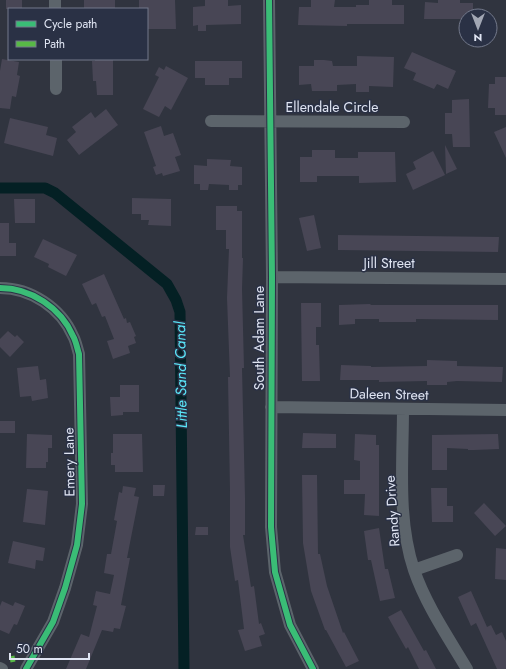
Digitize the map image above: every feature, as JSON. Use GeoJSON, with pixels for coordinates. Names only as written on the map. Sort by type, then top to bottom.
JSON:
{"type":"FeatureCollection","features":[{"type":"Feature","properties":{"kind":"street","name":"South Adam Lane"},"geometry":{"type":"LineString","coordinates":[[269,0],[269,122],[272,277],[271,526],[275,572],[290,626],[313,669]]}},
{"type":"Feature","properties":{"kind":"street"},"geometry":{"type":"LineString","coordinates":[[56,60],[56,89]]}},
{"type":"Feature","properties":{"kind":"street","name":"Ellendale Circle"},"geometry":{"type":"LineString","coordinates":[[211,121],[404,122]]}},
{"type":"Feature","properties":{"kind":"street","name":"Jill Street"},"geometry":{"type":"LineString","coordinates":[[272,277],[506,279]]}},
{"type":"Feature","properties":{"kind":"street","name":"Emery Lane"},"geometry":{"type":"LineString","coordinates":[[0,288],[30,294],[49,304],[64,321],[73,336],[79,354],[82,504],[77,545],[65,588],[53,622],[26,669]]}},
{"type":"Feature","properties":{"kind":"street","name":"Daleen Street"},"geometry":{"type":"LineString","coordinates":[[271,406],[506,410]]}},
{"type":"Feature","properties":{"kind":"street","name":"Randy Drive"},"geometry":{"type":"LineString","coordinates":[[403,409],[403,501],[407,541],[414,570],[433,612],[467,669]]}},
{"type":"Feature","properties":{"kind":"street"},"geometry":{"type":"LineString","coordinates":[[414,570],[458,555]]}},
{"type":"Feature","properties":{"kind":"building"},"geometry":{"type":"Polygon","coordinates":[[[6,0],[22,0],[22,8],[6,9],[6,0]]]}},
{"type":"Feature","properties":{"kind":"building"},"geometry":{"type":"Polygon","coordinates":[[[84,0],[115,0],[115,8],[84,8],[84,0]]]}},
{"type":"Feature","properties":{"kind":"building"},"geometry":{"type":"Polygon","coordinates":[[[139,0],[175,0],[176,29],[148,29],[148,8],[139,8],[139,0]]]}},
{"type":"Feature","properties":{"kind":"building"},"geometry":{"type":"Polygon","coordinates":[[[205,0],[228,0],[228,6],[241,5],[241,24],[206,25],[206,31],[198,31],[198,25],[193,26],[193,7],[205,6],[205,0]]]}},
{"type":"Feature","properties":{"kind":"building"},"geometry":{"type":"Polygon","coordinates":[[[311,0],[335,0],[334,7],[356,7],[356,5],[369,5],[369,0],[392,0],[392,5],[404,5],[404,24],[347,24],[347,26],[298,25],[299,7],[311,7],[311,0]]]}},
{"type":"Feature","properties":{"kind":"building"},"geometry":{"type":"Polygon","coordinates":[[[438,0],[460,0],[460,3],[473,3],[473,8],[458,8],[458,19],[424,19],[425,2],[438,3],[438,0]]]}},
{"type":"Feature","properties":{"kind":"building"},"geometry":{"type":"Polygon","coordinates":[[[412,52],[456,71],[448,89],[437,84],[434,89],[413,80],[416,73],[404,68],[412,52]]]}},
{"type":"Feature","properties":{"kind":"building"},"geometry":{"type":"Polygon","coordinates":[[[357,56],[394,57],[393,87],[369,86],[369,92],[356,92],[356,84],[337,85],[337,91],[312,91],[311,84],[299,85],[299,66],[314,66],[314,60],[324,60],[332,61],[333,66],[357,66],[357,56]]]}},
{"type":"Feature","properties":{"kind":"building"},"geometry":{"type":"Polygon","coordinates":[[[2,59],[19,62],[17,75],[20,76],[16,97],[12,96],[10,109],[0,108],[0,71],[2,59]]]}},
{"type":"Feature","properties":{"kind":"building"},"geometry":{"type":"Polygon","coordinates":[[[113,60],[113,95],[97,95],[96,81],[93,81],[92,61],[113,60]]]}},
{"type":"Feature","properties":{"kind":"building"},"geometry":{"type":"Polygon","coordinates":[[[195,61],[242,61],[242,78],[229,78],[229,85],[205,85],[205,78],[195,78],[195,61]]]}},
{"type":"Feature","properties":{"kind":"building"},"geometry":{"type":"Polygon","coordinates":[[[166,66],[188,78],[171,110],[165,106],[159,117],[143,109],[159,77],[155,75],[159,67],[164,70],[166,66]]]}},
{"type":"Feature","properties":{"kind":"building"},"geometry":{"type":"Polygon","coordinates":[[[495,77],[506,77],[506,115],[495,115],[495,108],[488,108],[489,84],[495,84],[495,77]]]}},
{"type":"Feature","properties":{"kind":"building"},"geometry":{"type":"Polygon","coordinates":[[[469,99],[470,147],[453,147],[452,134],[445,134],[445,113],[452,113],[452,100],[469,99]]]}},
{"type":"Feature","properties":{"kind":"building"},"geometry":{"type":"Polygon","coordinates":[[[106,109],[118,125],[79,155],[67,140],[76,132],[72,127],[91,112],[95,118],[106,109]]]}},
{"type":"Feature","properties":{"kind":"building"},"geometry":{"type":"Polygon","coordinates":[[[10,118],[48,127],[46,135],[57,138],[53,156],[4,143],[10,118]]]}},
{"type":"Feature","properties":{"kind":"building"},"geometry":{"type":"Polygon","coordinates":[[[161,126],[164,136],[173,133],[181,155],[175,157],[180,171],[163,176],[162,173],[156,175],[153,167],[156,166],[144,132],[161,126]]]}},
{"type":"Feature","properties":{"kind":"building"},"geometry":{"type":"Polygon","coordinates":[[[506,127],[506,158],[494,132],[506,127]]]}},
{"type":"Feature","properties":{"kind":"building"},"geometry":{"type":"Polygon","coordinates":[[[445,145],[457,169],[446,174],[445,145]]]}},
{"type":"Feature","properties":{"kind":"building"},"geometry":{"type":"Polygon","coordinates":[[[312,150],[335,150],[335,158],[358,158],[358,152],[395,152],[396,182],[359,183],[359,176],[317,176],[317,182],[300,182],[300,157],[312,157],[312,150]]]}},
{"type":"Feature","properties":{"kind":"building"},"geometry":{"type":"Polygon","coordinates":[[[433,151],[445,175],[413,190],[406,174],[416,169],[413,162],[433,151]]]}},
{"type":"Feature","properties":{"kind":"building"},"geometry":{"type":"Polygon","coordinates":[[[207,159],[231,160],[230,166],[242,167],[242,185],[238,185],[238,190],[229,190],[229,185],[209,184],[208,190],[200,190],[200,184],[194,184],[194,165],[207,166],[207,159]]]}},
{"type":"Feature","properties":{"kind":"building"},"geometry":{"type":"Polygon","coordinates":[[[132,198],[171,199],[171,226],[148,225],[149,220],[141,220],[141,214],[132,214],[132,198]]]}},
{"type":"Feature","properties":{"kind":"building"},"geometry":{"type":"Polygon","coordinates":[[[14,199],[35,199],[35,223],[15,223],[14,199]]]}},
{"type":"Feature","properties":{"kind":"building"},"geometry":{"type":"Polygon","coordinates":[[[216,206],[237,206],[237,211],[242,211],[244,368],[242,368],[245,498],[245,535],[243,535],[251,587],[254,586],[259,624],[261,623],[265,634],[259,636],[262,646],[245,651],[238,630],[244,629],[238,580],[235,581],[230,547],[228,377],[230,377],[227,298],[229,249],[226,249],[226,230],[216,230],[216,206]]]}},
{"type":"Feature","properties":{"kind":"building"},"geometry":{"type":"Polygon","coordinates":[[[314,215],[321,248],[307,251],[299,218],[314,215]]]}},
{"type":"Feature","properties":{"kind":"building"},"geometry":{"type":"Polygon","coordinates":[[[0,223],[9,223],[9,243],[16,243],[16,256],[0,256],[0,223]]]}},
{"type":"Feature","properties":{"kind":"building"},"geometry":{"type":"Polygon","coordinates":[[[338,235],[499,237],[498,252],[338,250],[338,235]]]}},
{"type":"Feature","properties":{"kind":"building"},"geometry":{"type":"Polygon","coordinates":[[[43,239],[77,255],[66,276],[48,267],[49,264],[34,257],[43,239]]]}},
{"type":"Feature","properties":{"kind":"building"},"geometry":{"type":"Polygon","coordinates":[[[104,274],[124,319],[126,318],[127,323],[130,322],[136,336],[134,337],[136,343],[128,346],[130,353],[113,359],[107,341],[114,339],[105,316],[102,317],[96,303],[92,305],[82,284],[104,274]]]}},
{"type":"Feature","properties":{"kind":"building"},"geometry":{"type":"Polygon","coordinates":[[[301,303],[321,303],[321,327],[316,327],[316,345],[319,345],[320,381],[302,381],[301,303]]]}},
{"type":"Feature","properties":{"kind":"building"},"geometry":{"type":"Polygon","coordinates":[[[339,305],[498,305],[498,320],[416,319],[416,322],[379,322],[379,319],[355,319],[355,324],[339,325],[339,305]]]}},
{"type":"Feature","properties":{"kind":"building"},"geometry":{"type":"Polygon","coordinates":[[[8,331],[15,337],[17,335],[24,342],[10,357],[0,347],[0,339],[8,331]]]}},
{"type":"Feature","properties":{"kind":"building"},"geometry":{"type":"Polygon","coordinates":[[[427,360],[457,361],[457,366],[503,367],[502,382],[457,381],[447,382],[447,385],[427,385],[427,381],[379,382],[379,380],[340,380],[341,365],[371,367],[427,366],[427,360]]]}},
{"type":"Feature","properties":{"kind":"building"},"geometry":{"type":"Polygon","coordinates":[[[38,366],[40,380],[46,379],[48,398],[32,401],[31,396],[20,397],[17,368],[38,366]]]}},
{"type":"Feature","properties":{"kind":"building"},"geometry":{"type":"Polygon","coordinates":[[[120,385],[139,385],[139,412],[123,412],[123,415],[111,416],[110,397],[120,397],[120,385]]]}},
{"type":"Feature","properties":{"kind":"building"},"geometry":{"type":"Polygon","coordinates":[[[0,421],[15,421],[15,433],[0,433],[0,421]]]}},
{"type":"Feature","properties":{"kind":"building"},"geometry":{"type":"Polygon","coordinates":[[[303,433],[336,434],[336,448],[302,448],[303,433]]]}},
{"type":"Feature","properties":{"kind":"building"},"geometry":{"type":"Polygon","coordinates":[[[27,434],[52,435],[52,448],[48,448],[48,462],[46,462],[46,468],[26,468],[27,434]]]}},
{"type":"Feature","properties":{"kind":"building"},"geometry":{"type":"Polygon","coordinates":[[[113,434],[142,434],[143,472],[115,472],[115,465],[111,465],[111,453],[113,453],[113,434]]]}},
{"type":"Feature","properties":{"kind":"building"},"geometry":{"type":"Polygon","coordinates":[[[355,434],[376,435],[376,445],[379,445],[379,516],[364,515],[365,494],[344,494],[344,480],[360,480],[360,461],[354,460],[355,434]]]}},
{"type":"Feature","properties":{"kind":"building"},"geometry":{"type":"Polygon","coordinates":[[[498,434],[499,449],[468,450],[447,448],[447,470],[432,470],[432,435],[498,434]]]}},
{"type":"Feature","properties":{"kind":"building"},"geometry":{"type":"Polygon","coordinates":[[[302,475],[317,475],[318,554],[320,554],[327,586],[343,633],[344,632],[359,661],[346,667],[325,630],[311,591],[303,543],[302,475]]]}},
{"type":"Feature","properties":{"kind":"building"},"geometry":{"type":"Polygon","coordinates":[[[153,485],[165,485],[164,496],[153,496],[153,485]]]}},
{"type":"Feature","properties":{"kind":"building"},"geometry":{"type":"Polygon","coordinates":[[[123,486],[136,488],[134,496],[139,497],[127,558],[130,558],[121,605],[126,606],[120,629],[114,628],[113,632],[102,630],[86,669],[66,669],[81,634],[89,637],[97,606],[93,605],[96,591],[110,594],[114,575],[104,573],[107,554],[111,554],[117,521],[114,520],[119,492],[122,493],[123,486]]]}},
{"type":"Feature","properties":{"kind":"building"},"geometry":{"type":"Polygon","coordinates":[[[431,488],[447,488],[447,506],[453,506],[453,522],[432,522],[431,488]]]}},
{"type":"Feature","properties":{"kind":"building"},"geometry":{"type":"Polygon","coordinates":[[[27,489],[48,491],[45,525],[23,522],[27,489]]]}},
{"type":"Feature","properties":{"kind":"building"},"geometry":{"type":"Polygon","coordinates":[[[484,503],[506,526],[495,536],[474,513],[484,503]]]}},
{"type":"Feature","properties":{"kind":"building"},"geometry":{"type":"Polygon","coordinates":[[[196,527],[208,527],[208,535],[195,535],[196,527]]]}},
{"type":"Feature","properties":{"kind":"building"},"geometry":{"type":"Polygon","coordinates":[[[379,528],[385,569],[388,569],[395,598],[380,601],[371,560],[368,560],[364,531],[379,528]]]}},
{"type":"Feature","properties":{"kind":"building"},"geometry":{"type":"Polygon","coordinates":[[[13,541],[45,548],[43,561],[36,560],[35,569],[8,563],[13,541]]]}},
{"type":"Feature","properties":{"kind":"building"},"geometry":{"type":"Polygon","coordinates":[[[496,548],[506,549],[506,580],[495,579],[496,548]]]}},
{"type":"Feature","properties":{"kind":"building"},"geometry":{"type":"Polygon","coordinates":[[[471,591],[487,627],[491,625],[496,635],[502,632],[506,641],[506,669],[497,669],[476,623],[471,626],[458,597],[471,591]]]}},
{"type":"Feature","properties":{"kind":"building"},"geometry":{"type":"Polygon","coordinates":[[[2,601],[13,606],[15,602],[25,606],[17,625],[14,624],[9,634],[0,630],[0,606],[2,601]]]}},
{"type":"Feature","properties":{"kind":"building"},"geometry":{"type":"Polygon","coordinates":[[[401,610],[436,669],[419,669],[408,647],[406,649],[388,617],[401,610]]]}},
{"type":"Feature","properties":{"kind":"waterway","name":"Little Sand Canal"},"geometry":{"type":"LineString","coordinates":[[0,188],[45,188],[55,193],[167,284],[176,300],[180,312],[184,669]]}},
{"type":"Feature","properties":{"kind":"marked path"},"geometry":{"type":"LineString","coordinates":[[12,656],[13,662]]}},
{"type":"Feature","properties":{"kind":"cycle path"},"geometry":{"type":"LineString","coordinates":[[269,0],[272,277],[271,527],[275,572],[290,625],[313,669]]}},
{"type":"Feature","properties":{"kind":"cycle path"},"geometry":{"type":"LineString","coordinates":[[0,288],[12,289],[34,296],[53,309],[68,326],[75,340],[79,354],[82,504],[77,545],[65,588],[53,622],[26,669]]}}]}
